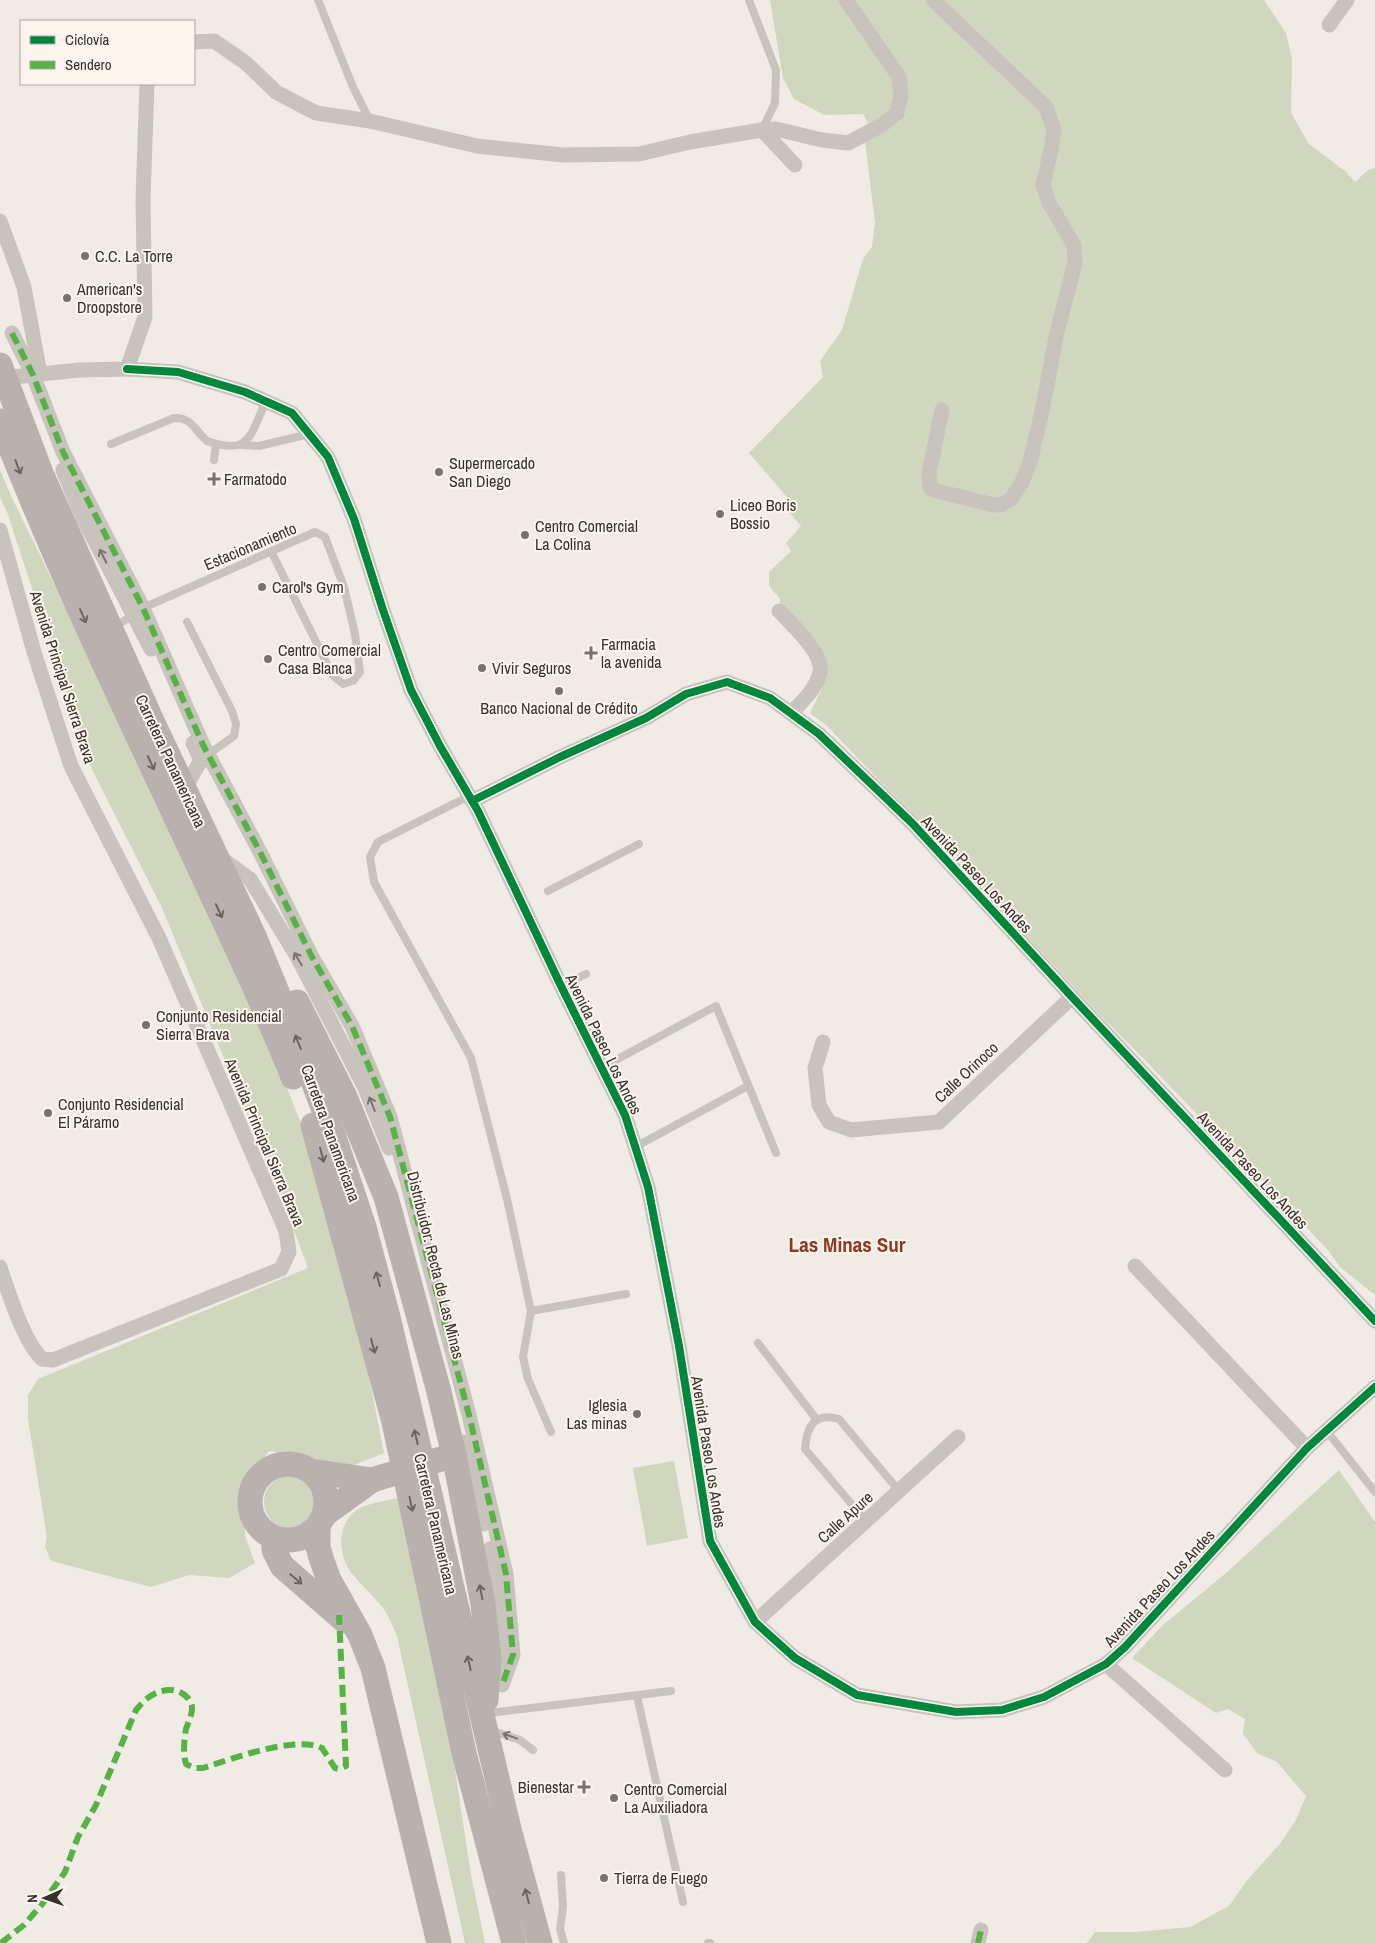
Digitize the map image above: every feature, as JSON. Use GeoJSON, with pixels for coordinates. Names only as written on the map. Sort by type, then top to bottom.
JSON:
{"type":"FeatureCollection","features":[{"type":"Feature","properties":{"kind":"main road","name":"Carretera Panamericana"},"geometry":{"type":"LineString","coordinates":[[20,374],[41,473],[152,721],[254,936],[332,1131],[364,1227],[388,1317],[487,1720],[509,1829],[548,1937]]}},
{"type":"Feature","properties":{"kind":"main road","name":"Carretera Panamericana"},"geometry":{"type":"LineString","coordinates":[[0,421],[23,482],[93,640],[251,980],[315,1130],[394,1422],[464,1753],[514,1943]]}},
{"type":"Feature","properties":{"kind":"main road"},"geometry":{"type":"LineString","coordinates":[[254,936],[301,1008],[345,1097],[386,1197],[438,1388],[484,1604],[489,1658],[487,1720]]}},
{"type":"Feature","properties":{"kind":"main road"},"geometry":{"type":"LineString","coordinates":[[439,1943],[378,1684],[360,1635],[330,1580],[318,1547],[322,1520],[327,1502],[325,1490],[320,1479],[311,1471],[300,1465],[289,1463],[277,1465],[266,1470],[258,1478],[252,1489],[249,1501],[251,1513],[256,1523],[264,1532],[274,1538],[286,1541],[298,1540],[309,1535],[322,1520],[372,1480],[454,1456]]}},
{"type":"Feature","properties":{"kind":"main road"},"geometry":{"type":"LineString","coordinates":[[311,1471],[372,1480]]}},
{"type":"Feature","properties":{"kind":"main road"},"geometry":{"type":"LineString","coordinates":[[274,1538],[274,1550],[282,1566],[360,1635]]}},
{"type":"Feature","properties":{"kind":"main road"},"geometry":{"type":"LineString","coordinates":[[464,1753],[499,1943]]}},
{"type":"Feature","properties":{"kind":"street"},"geometry":{"type":"LineString","coordinates":[[195,42],[214,41],[246,63],[276,92],[316,113],[370,122],[477,146],[563,155],[638,154],[690,142],[776,129],[822,140],[848,143],[882,125],[896,113],[901,96],[899,77],[846,0]]}},
{"type":"Feature","properties":{"kind":"street"},"geometry":{"type":"LineString","coordinates":[[933,0],[1046,107],[1054,130],[1043,185],[1049,203],[1074,245],[1075,263],[1056,332],[1042,411],[1030,462],[1022,482],[1011,499],[1001,505],[994,506],[934,490],[930,487],[929,472],[942,410]]}},
{"type":"Feature","properties":{"kind":"street"},"geometry":{"type":"LineString","coordinates":[[1329,25],[1347,0]]}},
{"type":"Feature","properties":{"kind":"street"},"geometry":{"type":"LineString","coordinates":[[126,369],[145,317],[143,199],[146,85]]}},
{"type":"Feature","properties":{"kind":"street"},"geometry":{"type":"LineString","coordinates":[[762,130],[795,165]]}},
{"type":"Feature","properties":{"kind":"street"},"geometry":{"type":"LineString","coordinates":[[0,221],[24,287],[20,374]]}},
{"type":"Feature","properties":{"kind":"street"},"geometry":{"type":"LineString","coordinates":[[12,334],[20,374],[84,518],[138,611],[203,745],[260,852],[312,957],[352,1026],[390,1118],[469,1415],[506,1574],[513,1655],[502,1685]]}},
{"type":"Feature","properties":{"kind":"street"},"geometry":{"type":"LineString","coordinates":[[20,374],[126,369],[178,372],[245,392],[292,412],[328,457],[354,518],[411,690],[440,746],[473,803]]}},
{"type":"Feature","properties":{"kind":"street","name":"Avenida Principal Sierra Brava"},"geometry":{"type":"LineString","coordinates":[[0,530],[34,652],[71,766],[159,938],[286,1231],[289,1252],[281,1269],[53,1360],[42,1360],[34,1351],[10,1297],[0,1267]]}},
{"type":"Feature","properties":{"kind":"street"},"geometry":{"type":"LineString","coordinates":[[138,611],[201,760],[185,788]]}},
{"type":"Feature","properties":{"kind":"street"},"geometry":{"type":"LineString","coordinates":[[779,611],[816,654],[820,671],[808,696],[790,713]]}},
{"type":"Feature","properties":{"kind":"street","name":"Avenida Paseo Los Andes"},"geometry":{"type":"LineString","coordinates":[[1375,1320],[1072,997],[912,823],[819,734],[770,698],[727,682],[686,694],[646,718],[560,757],[473,803],[625,1115],[648,1187],[677,1337],[710,1541],[755,1622],[794,1658],[857,1695],[956,1712],[1002,1710],[1044,1698],[1106,1664],[1125,1647],[1307,1448],[1375,1387]]}},
{"type":"Feature","properties":{"kind":"street","name":"Distribuidor: Recta de Las Minas"},"geometry":{"type":"LineString","coordinates":[[214,854],[250,879],[298,958],[362,1080],[387,1141],[492,1555],[501,1609],[502,1685],[487,1720]]}},
{"type":"Feature","properties":{"kind":"street","name":"Calle Orinoco"},"geometry":{"type":"LineString","coordinates":[[823,1042],[815,1068],[819,1105],[829,1122],[851,1130],[939,1122],[1072,997]]}},
{"type":"Feature","properties":{"kind":"street"},"geometry":{"type":"LineString","coordinates":[[1135,1266],[1307,1448]]}},
{"type":"Feature","properties":{"kind":"street","name":"Calle Apure"},"geometry":{"type":"LineString","coordinates":[[755,1622],[958,1437]]}},
{"type":"Feature","properties":{"kind":"street"},"geometry":{"type":"LineString","coordinates":[[1106,1664],[1226,1770]]}},
{"type":"Feature","properties":{"kind":"lane"},"geometry":{"type":"LineString","coordinates":[[318,0],[353,87],[370,122]]}},
{"type":"Feature","properties":{"kind":"lane"},"geometry":{"type":"LineString","coordinates":[[749,0],[776,70],[775,103],[762,130]]}},
{"type":"Feature","properties":{"kind":"lane"},"geometry":{"type":"LineString","coordinates":[[242,445],[266,402]]}},
{"type":"Feature","properties":{"kind":"lane"},"geometry":{"type":"LineString","coordinates":[[111,444],[174,418],[192,423],[207,441],[231,447],[242,445],[259,446],[309,434]]}},
{"type":"Feature","properties":{"kind":"lane"},"geometry":{"type":"LineString","coordinates":[[214,460],[216,444]]}},
{"type":"Feature","properties":{"kind":"lane","name":"Estacionamiento"},"geometry":{"type":"LineString","coordinates":[[111,629],[138,611],[271,551],[315,532],[325,536],[344,587],[355,634],[360,672],[353,681],[343,684],[333,676],[271,551]]}},
{"type":"Feature","properties":{"kind":"lane"},"geometry":{"type":"LineString","coordinates":[[187,622],[232,711],[236,724],[234,736],[201,760]]}},
{"type":"Feature","properties":{"kind":"lane"},"geometry":{"type":"LineString","coordinates":[[473,803],[378,842],[370,857],[374,882],[471,1058],[507,1199],[531,1311],[524,1357],[528,1378],[552,1432]]}},
{"type":"Feature","properties":{"kind":"lane"},"geometry":{"type":"LineString","coordinates":[[548,891],[639,844]]}},
{"type":"Feature","properties":{"kind":"lane"},"geometry":{"type":"LineString","coordinates":[[561,986],[586,974]]}},
{"type":"Feature","properties":{"kind":"lane"},"geometry":{"type":"LineString","coordinates":[[601,1068],[716,1006],[776,1153]]}},
{"type":"Feature","properties":{"kind":"lane"},"geometry":{"type":"LineString","coordinates":[[635,1147],[748,1086]]}},
{"type":"Feature","properties":{"kind":"lane"},"geometry":{"type":"LineString","coordinates":[[531,1311],[626,1294]]}},
{"type":"Feature","properties":{"kind":"lane"},"geometry":{"type":"LineString","coordinates":[[758,1343],[817,1420]]}},
{"type":"Feature","properties":{"kind":"lane"},"geometry":{"type":"LineString","coordinates":[[866,1521],[806,1450],[806,1435],[811,1424],[829,1416],[840,1419],[899,1491]]}},
{"type":"Feature","properties":{"kind":"lane"},"geometry":{"type":"LineString","coordinates":[[1326,1430],[1375,1492]]}},
{"type":"Feature","properties":{"kind":"lane"},"geometry":{"type":"LineString","coordinates":[[487,1720],[671,1691]]}},
{"type":"Feature","properties":{"kind":"lane"},"geometry":{"type":"LineString","coordinates":[[637,1696],[683,1902]]}},
{"type":"Feature","properties":{"kind":"lane"},"geometry":{"type":"LineString","coordinates":[[487,1720],[533,1750]]}},
{"type":"Feature","properties":{"kind":"lane"},"geometry":{"type":"LineString","coordinates":[[561,1875],[563,1907],[548,1937],[564,1943]]}},
{"type":"Feature","properties":{"kind":"green space"},"geometry":{"type":"Polygon","coordinates":[[[770,0],[1264,0],[1286,33],[1292,59],[1291,113],[1309,144],[1345,171],[1355,182],[1368,170],[1375,168],[1375,1295],[1340,1267],[1328,1250],[1091,1006],[949,848],[827,726],[810,713],[823,686],[816,654],[779,611],[780,599],[769,586],[769,572],[791,551],[786,543],[801,526],[788,511],[793,504],[749,453],[823,377],[820,361],[842,330],[863,259],[872,247],[875,223],[865,141],[873,133],[863,114],[824,115],[794,99],[783,78],[770,0]]]}},
{"type":"Feature","properties":{"kind":"green space"},"geometry":{"type":"Polygon","coordinates":[[[0,470],[162,803],[265,1032],[315,1159],[367,1366],[384,1453],[347,1468],[302,1455],[269,1451],[245,1487],[245,1536],[255,1563],[229,1578],[189,1575],[151,1587],[51,1561],[45,1547],[47,1537],[28,1419],[28,1395],[38,1379],[308,1268],[285,1206],[162,908],[90,765],[7,512],[0,498],[0,470]]]}},
{"type":"Feature","properties":{"kind":"green space"},"geometry":{"type":"Polygon","coordinates":[[[674,1461],[688,1538],[647,1546],[633,1468],[674,1461]]]}},
{"type":"Feature","properties":{"kind":"green space"},"geometry":{"type":"Polygon","coordinates":[[[1339,1470],[1375,1522],[1375,1943],[1087,1943],[1095,1932],[1135,1932],[1190,1927],[1229,1906],[1248,1879],[1279,1845],[1296,1820],[1306,1796],[1277,1762],[1257,1753],[1243,1734],[1245,1719],[1228,1709],[1216,1713],[1132,1658],[1162,1626],[1226,1573],[1339,1470]]]}},
{"type":"Feature","properties":{"kind":"green space"},"geometry":{"type":"Polygon","coordinates":[[[291,1475],[301,1477],[310,1483],[316,1492],[318,1502],[316,1512],[310,1521],[301,1527],[291,1529],[281,1527],[272,1521],[266,1512],[264,1502],[266,1492],[272,1483],[281,1477],[291,1475]]]}},
{"type":"Feature","properties":{"kind":"green space"},"geometry":{"type":"Polygon","coordinates":[[[399,1498],[454,1763],[471,1875],[485,1943],[465,1943],[397,1636],[383,1608],[350,1571],[343,1556],[342,1532],[349,1517],[359,1508],[399,1498]]]}},
{"type":"Feature","properties":{"kind":"marked path"},"geometry":{"type":"LineString","coordinates":[[12,333],[33,375],[63,452],[143,608],[203,745],[260,852],[312,957],[352,1026],[390,1117],[469,1415],[506,1574],[513,1655],[502,1685]]}},
{"type":"Feature","properties":{"kind":"marked path"},"geometry":{"type":"LineString","coordinates":[[1,1943],[24,1925],[43,1903],[65,1872],[78,1837],[96,1805],[136,1710],[154,1694],[173,1690],[188,1698],[192,1710],[186,1729],[184,1751],[186,1764],[194,1768],[203,1768],[246,1754],[296,1744],[322,1748],[335,1768],[339,1769],[346,1766],[339,1615]]}},
{"type":"Feature","properties":{"kind":"marked path"},"geometry":{"type":"LineString","coordinates":[[978,1943],[981,1930]]}},
{"type":"Feature","properties":{"kind":"cycle path"},"geometry":{"type":"LineString","coordinates":[[127,369],[178,372],[245,392],[292,413],[328,457],[354,519],[411,690],[440,746],[478,811],[625,1115],[648,1187],[679,1346],[710,1541],[755,1622],[795,1658],[857,1695],[956,1712],[1002,1710],[1044,1697],[1106,1664],[1125,1647],[1307,1448],[1375,1387]]}},
{"type":"Feature","properties":{"kind":"cycle path"},"geometry":{"type":"LineString","coordinates":[[472,801],[560,757],[646,718],[686,694],[727,682],[770,698],[819,734],[912,823],[1375,1321]]}},
{"type":"Feature","properties":{"kind":"place","name":"C.C. La Torre"},"geometry":{"type":"Point","coordinates":[85,256]}},
{"type":"Feature","properties":{"kind":"place","name":"American's Droopstore"},"geometry":{"type":"Point","coordinates":[67,298]}},
{"type":"Feature","properties":{"kind":"place","name":"Supermercado San Diego"},"geometry":{"type":"Point","coordinates":[439,472]}},
{"type":"Feature","properties":{"kind":"place","name":"Farmatodo"},"geometry":{"type":"Point","coordinates":[214,479]}},
{"type":"Feature","properties":{"kind":"place","name":"Liceo Boris Bossio"},"geometry":{"type":"Point","coordinates":[720,514]}},
{"type":"Feature","properties":{"kind":"place","name":"Centro Comercial La Colina"},"geometry":{"type":"Point","coordinates":[525,535]}},
{"type":"Feature","properties":{"kind":"place","name":"Carol's Gym"},"geometry":{"type":"Point","coordinates":[262,587]}},
{"type":"Feature","properties":{"kind":"place","name":"Farmacia la avenida"},"geometry":{"type":"Point","coordinates":[591,653]}},
{"type":"Feature","properties":{"kind":"place","name":"Centro Comercial Casa Blanca"},"geometry":{"type":"Point","coordinates":[268,659]}},
{"type":"Feature","properties":{"kind":"place","name":"Vivir Seguros"},"geometry":{"type":"Point","coordinates":[482,668]}},
{"type":"Feature","properties":{"kind":"place","name":"Banco Nacional de Crédito"},"geometry":{"type":"Point","coordinates":[559,691]}},
{"type":"Feature","properties":{"kind":"place","name":"Conjunto Residencial Sierra Brava"},"geometry":{"type":"Point","coordinates":[146,1025]}},
{"type":"Feature","properties":{"kind":"place","name":"Conjunto Residencial El Páramo"},"geometry":{"type":"Point","coordinates":[48,1113]}},
{"type":"Feature","properties":{"kind":"place","name":"Iglesia Las minas"},"geometry":{"type":"Point","coordinates":[637,1414]}},
{"type":"Feature","properties":{"kind":"place","name":"Bienestar"},"geometry":{"type":"Point","coordinates":[584,1787]}},
{"type":"Feature","properties":{"kind":"place","name":"Centro Comercial La Auxiliadora"},"geometry":{"type":"Point","coordinates":[614,1798]}},
{"type":"Feature","properties":{"kind":"place","name":"Tierra de Fuego"},"geometry":{"type":"Point","coordinates":[604,1878]}},
{"type":"Feature","properties":{"kind":"district","name":"Las Minas Sur"},"geometry":{"type":"Point","coordinates":[847,1244]}}]}
